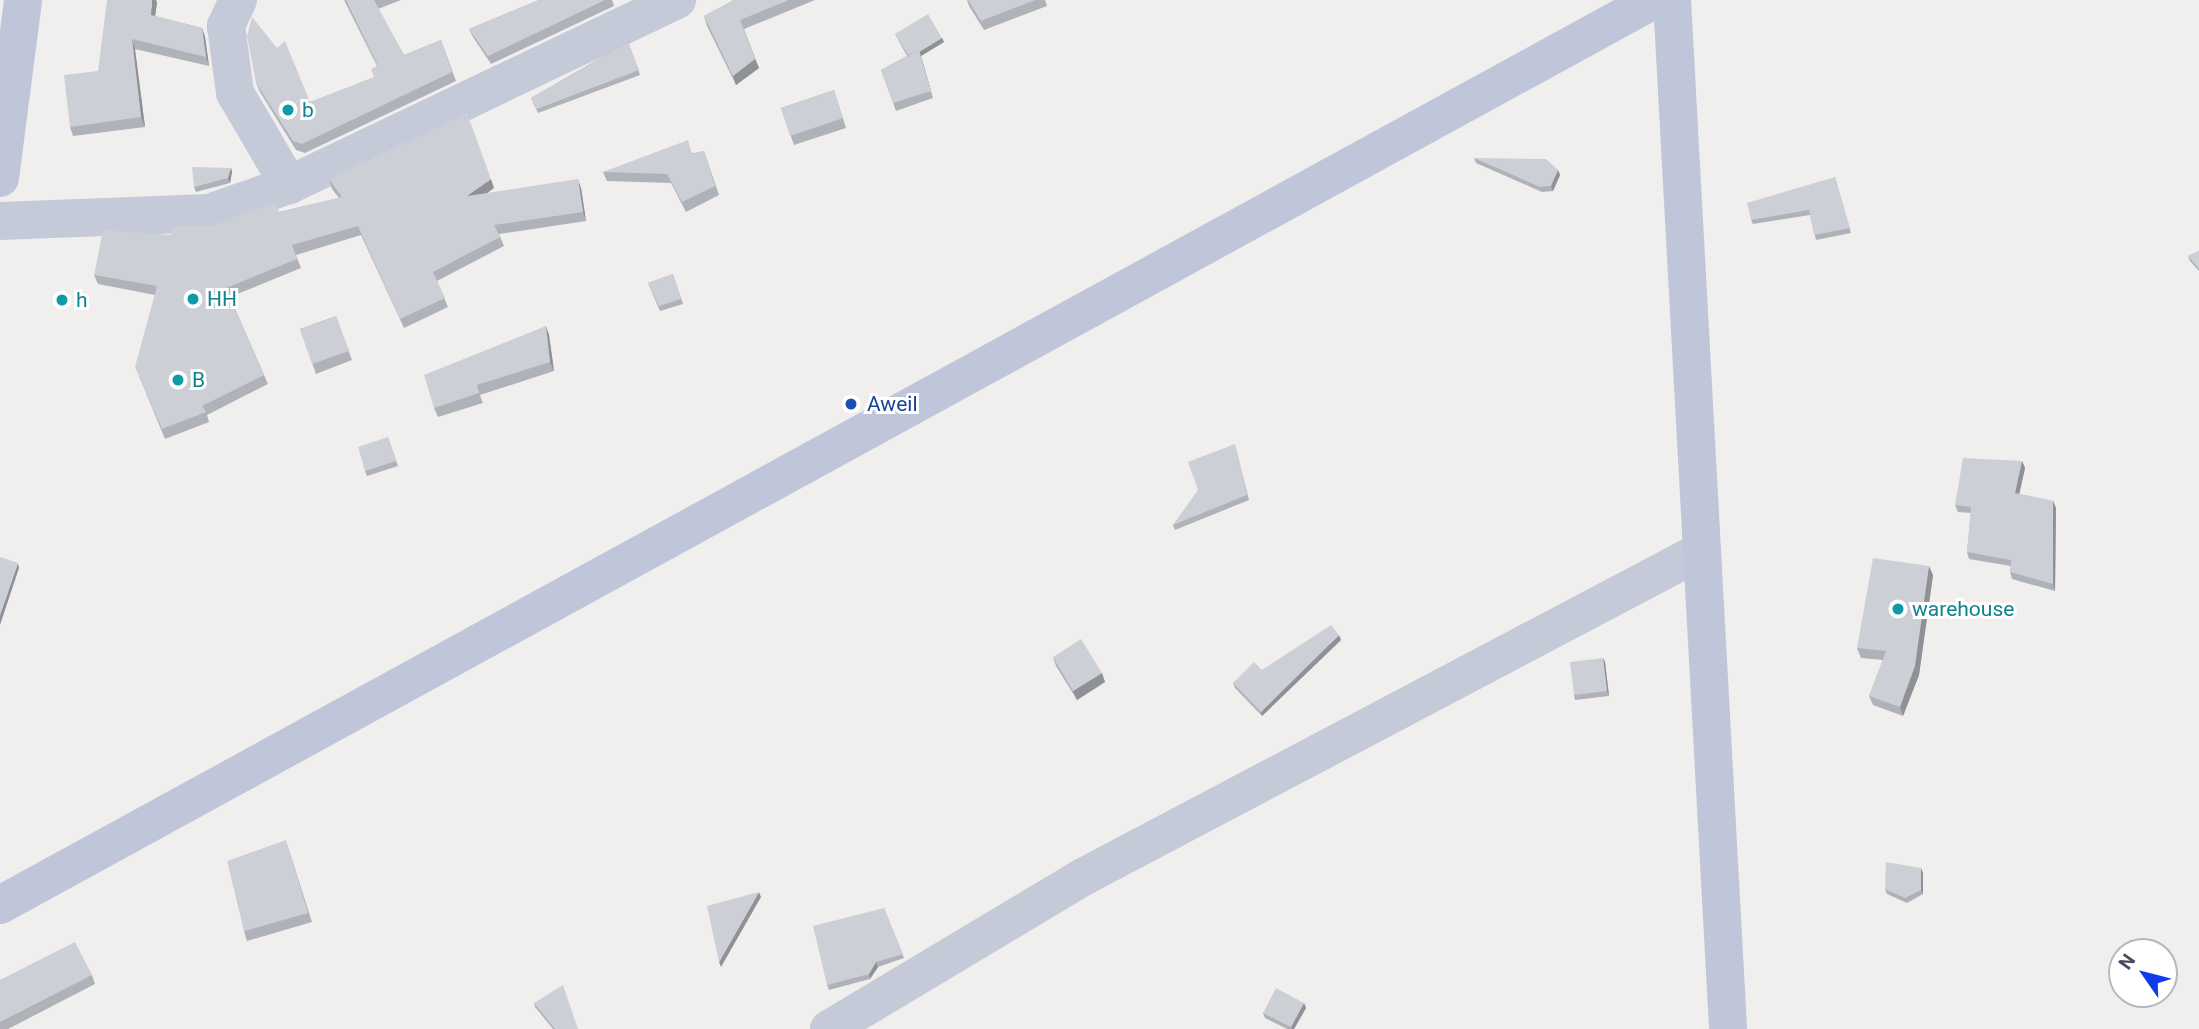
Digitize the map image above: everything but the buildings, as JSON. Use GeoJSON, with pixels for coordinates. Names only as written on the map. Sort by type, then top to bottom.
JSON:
{"type":"FeatureCollection","features":[{"type":"Feature","properties":{"kind":"street"},"geometry":{"type":"LineString","coordinates":[[0,178],[23,0]]}},
{"type":"Feature","properties":{"kind":"street"},"geometry":{"type":"LineString","coordinates":[[238,0],[226,26],[235,93],[289,185]]}},
{"type":"Feature","properties":{"kind":"street"},"geometry":{"type":"LineString","coordinates":[[0,220],[209,213],[289,185],[677,0]]}},
{"type":"Feature","properties":{"kind":"street"},"geometry":{"type":"LineString","coordinates":[[0,905],[1654,0]]}},
{"type":"Feature","properties":{"kind":"street"},"geometry":{"type":"LineString","coordinates":[[1672,0],[1728,1029]]}},
{"type":"Feature","properties":{"kind":"street"},"geometry":{"type":"LineString","coordinates":[[829,1029],[1083,877],[1701,551]]}},
{"type":"Feature","properties":{"kind":"place","name":"b"},"geometry":{"type":"Point","coordinates":[288,110]}},
{"type":"Feature","properties":{"kind":"place","name":"HH"},"geometry":{"type":"Point","coordinates":[193,299]}},
{"type":"Feature","properties":{"kind":"place","name":"h"},"geometry":{"type":"Point","coordinates":[62,300]}},
{"type":"Feature","properties":{"kind":"place","name":"B"},"geometry":{"type":"Point","coordinates":[178,380]}},
{"type":"Feature","properties":{"kind":"place","name":"Aweil"},"geometry":{"type":"Point","coordinates":[851,404]}},
{"type":"Feature","properties":{"kind":"place","name":"warehouse"},"geometry":{"type":"Point","coordinates":[1898,609]}}]}
